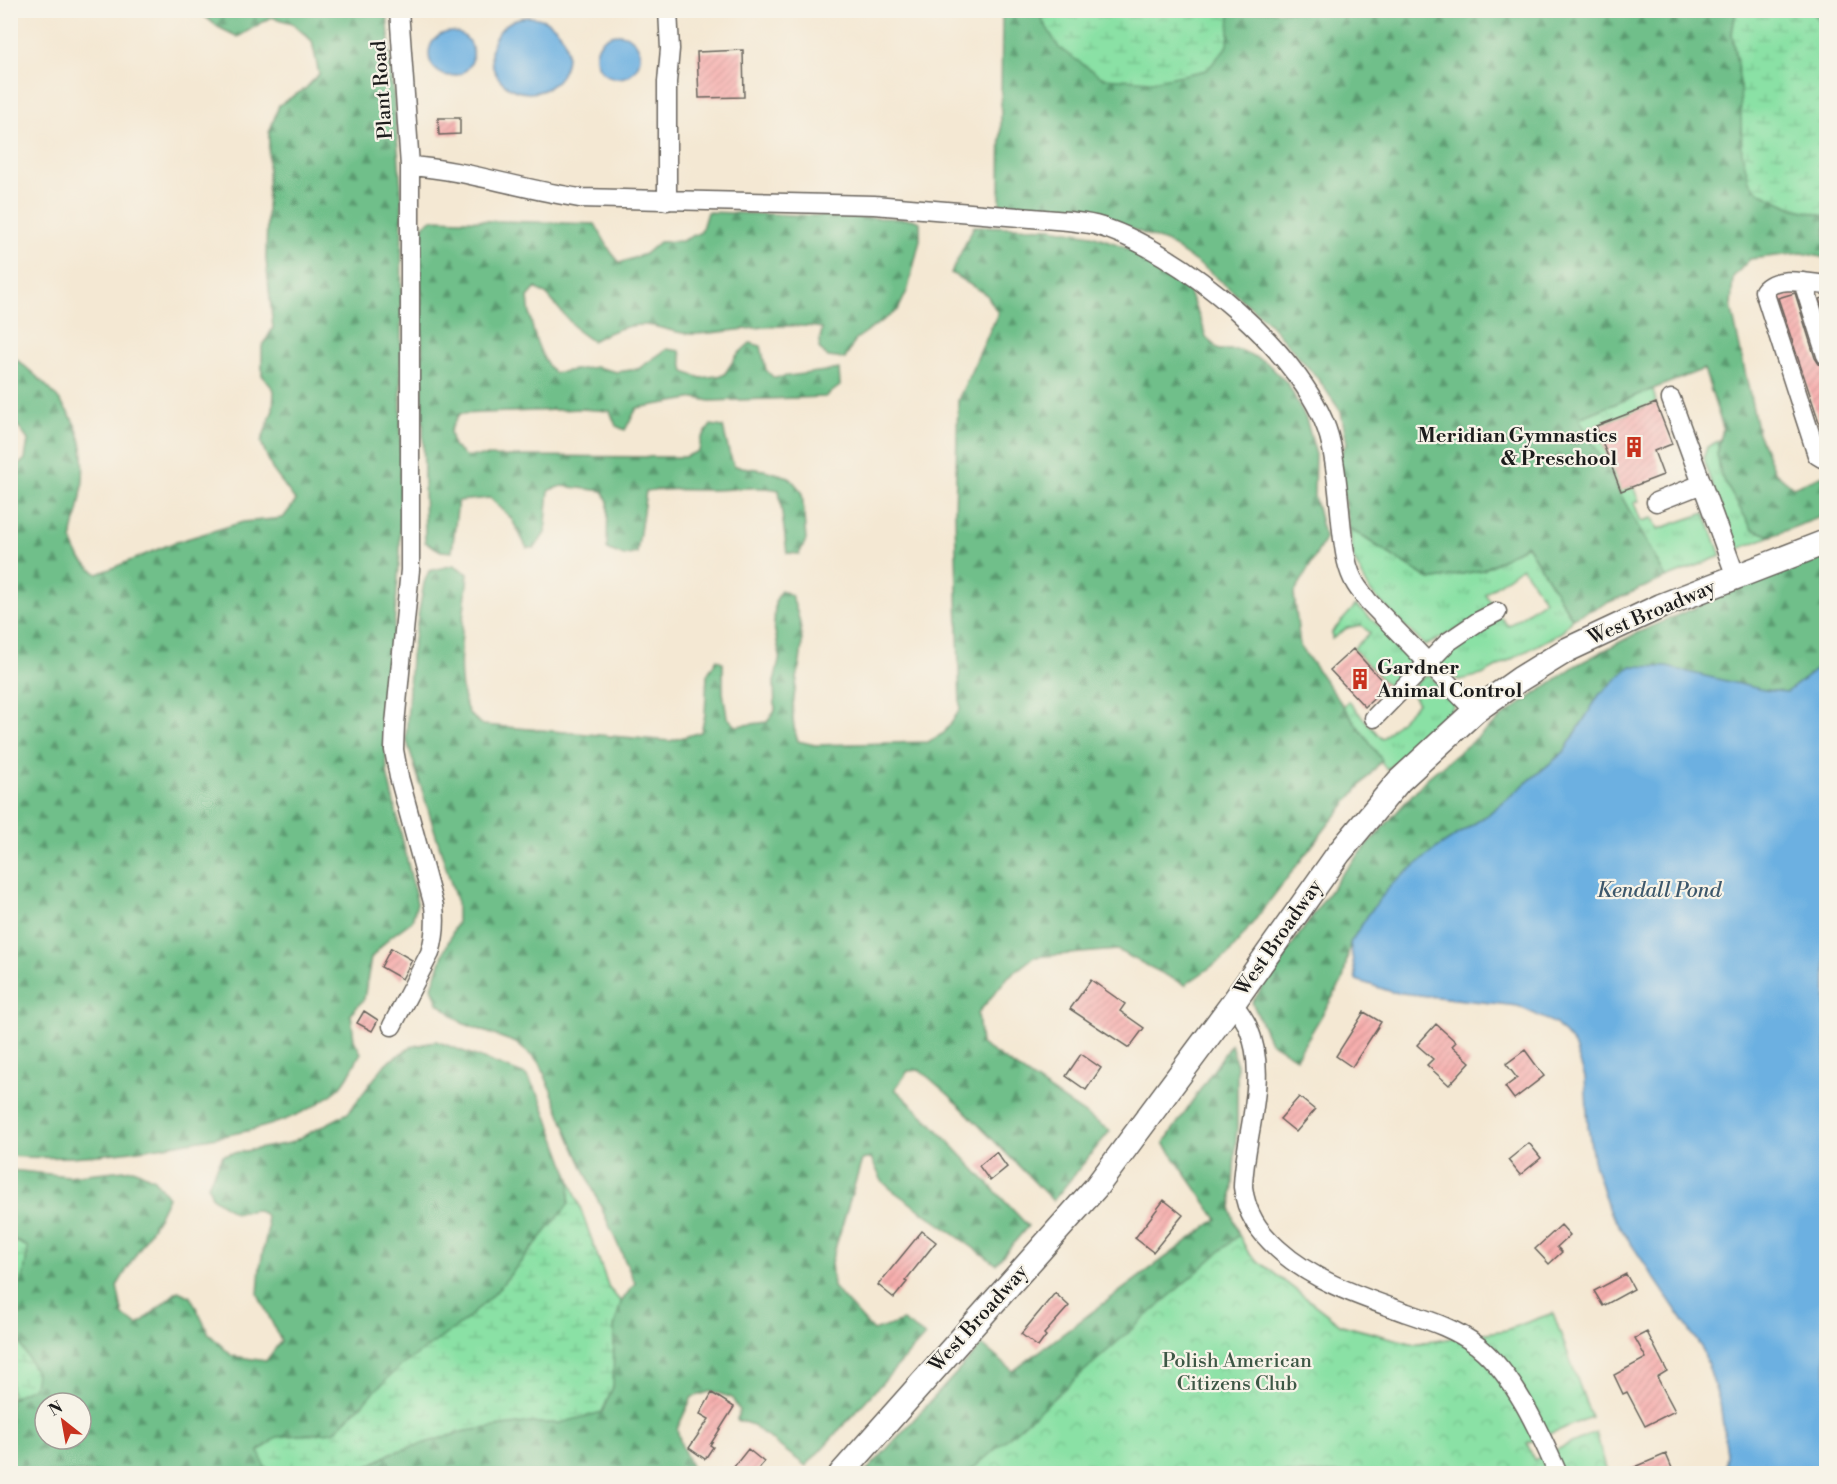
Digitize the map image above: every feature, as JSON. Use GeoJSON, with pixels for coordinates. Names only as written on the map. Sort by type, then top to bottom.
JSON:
{"type":"FeatureCollection","features":[{"type":"Feature","properties":{"kind":"main road","name":"West Broadway"},"geometry":{"type":"LineString","coordinates":[[841,1473],[1097,1186],[1233,1004],[1339,853],[1399,781],[1475,711],[1520,679],[1568,650],[1661,606],[1827,542]]}},
{"type":"Feature","properties":{"kind":"street","name":"Plant Road"},"geometry":{"type":"LineString","coordinates":[[392,1026],[430,953],[435,918],[434,906],[399,777],[394,750],[394,724],[410,570],[410,166],[399,10]]}},
{"type":"Feature","properties":{"kind":"street"},"geometry":{"type":"LineString","coordinates":[[667,201],[667,82],[670,49],[668,10]]}},
{"type":"Feature","properties":{"kind":"street"},"geometry":{"type":"LineString","coordinates":[[410,166],[450,171],[543,193],[580,198],[874,205],[1068,221],[1095,225],[1156,252],[1204,283],[1259,332],[1286,360],[1315,400],[1332,444],[1347,565],[1355,584],[1368,601],[1475,711]]}},
{"type":"Feature","properties":{"kind":"street"},"geometry":{"type":"LineString","coordinates":[[1827,285],[1784,282],[1765,288],[1764,295],[1817,455],[1822,458],[1827,457]]}},
{"type":"Feature","properties":{"kind":"street"},"geometry":{"type":"LineString","coordinates":[[1803,282],[1827,355]]}},
{"type":"Feature","properties":{"kind":"street"},"geometry":{"type":"LineString","coordinates":[[1671,399],[1736,577]]}},
{"type":"Feature","properties":{"kind":"street"},"geometry":{"type":"LineString","coordinates":[[1656,502],[1702,484]]}},
{"type":"Feature","properties":{"kind":"street"},"geometry":{"type":"LineString","coordinates":[[1374,718],[1458,634],[1497,612]]}},
{"type":"Feature","properties":{"kind":"street"},"geometry":{"type":"LineString","coordinates":[[1233,1004],[1248,1025],[1256,1062],[1254,1101],[1243,1187],[1244,1200],[1257,1226],[1283,1254],[1312,1274],[1335,1286],[1459,1332],[1479,1347],[1494,1361],[1522,1403],[1558,1473]]}},
{"type":"Feature","properties":{"kind":"green space"},"geometry":{"type":"Polygon","coordinates":[[[1812,10],[1826,35],[1826,216],[1793,208],[1759,192],[1749,181],[1742,153],[1740,82],[1732,34],[1736,11],[1812,10]]]}},
{"type":"Feature","properties":{"kind":"green space"},"geometry":{"type":"Polygon","coordinates":[[[198,11],[387,11],[402,200],[400,555],[385,734],[387,773],[417,903],[412,921],[389,938],[371,958],[364,999],[351,1014],[354,1040],[361,1053],[340,1088],[318,1103],[300,1113],[261,1128],[220,1137],[74,1157],[11,1156],[10,473],[25,459],[28,440],[11,417],[10,354],[55,394],[72,419],[78,433],[83,454],[83,477],[72,538],[75,550],[81,559],[98,574],[173,543],[243,522],[283,518],[296,501],[272,469],[261,442],[273,410],[274,390],[262,375],[262,347],[273,328],[266,259],[269,133],[279,105],[305,89],[319,74],[312,41],[292,23],[271,17],[238,37],[218,27],[198,11]]]}},
{"type":"Feature","properties":{"kind":"green space"},"geometry":{"type":"Polygon","coordinates":[[[1002,11],[1736,11],[1732,34],[1759,192],[1793,208],[1826,216],[1826,258],[1802,253],[1750,259],[1733,277],[1731,306],[1758,433],[1774,471],[1793,487],[1826,474],[1826,515],[1771,536],[1752,529],[1721,476],[1717,454],[1723,428],[1704,369],[1579,418],[1666,578],[1572,618],[1527,545],[1483,570],[1430,580],[1349,528],[1337,460],[1347,443],[1341,412],[1319,380],[1269,323],[1209,271],[1168,243],[1114,222],[1052,209],[1000,204],[1002,11]]]}},
{"type":"Feature","properties":{"kind":"green space"},"geometry":{"type":"Polygon","coordinates":[[[1037,11],[1228,11],[1230,15],[1228,45],[1207,70],[1152,81],[1103,78],[1059,48],[1037,11]]]}},
{"type":"Feature","properties":{"kind":"green space"},"geometry":{"type":"Polygon","coordinates":[[[1812,11],[1826,11],[1826,35],[1812,11]]]}},
{"type":"Feature","properties":{"kind":"green space"},"geometry":{"type":"Polygon","coordinates":[[[707,212],[912,219],[920,222],[920,240],[908,289],[898,310],[856,339],[845,359],[828,357],[819,348],[822,328],[806,326],[775,326],[696,334],[638,325],[618,329],[592,341],[578,331],[547,295],[536,288],[528,297],[532,327],[538,347],[554,373],[596,367],[617,372],[638,369],[667,349],[680,351],[684,372],[701,378],[724,375],[737,355],[750,343],[761,346],[766,370],[774,378],[839,369],[840,386],[825,397],[710,401],[696,398],[637,408],[625,430],[616,426],[610,411],[581,409],[459,414],[450,431],[453,446],[465,456],[684,457],[699,451],[701,439],[711,425],[723,427],[734,466],[764,470],[789,477],[802,492],[806,540],[799,554],[787,553],[779,490],[762,488],[646,491],[637,553],[624,556],[607,549],[608,502],[603,491],[562,486],[549,490],[545,533],[535,548],[527,548],[511,518],[490,498],[458,501],[452,552],[441,551],[425,542],[420,240],[424,225],[432,219],[595,224],[620,263],[645,254],[659,242],[682,241],[701,232],[707,212]]]}},
{"type":"Feature","properties":{"kind":"green space"},"geometry":{"type":"Polygon","coordinates":[[[974,226],[1051,228],[1092,235],[1134,250],[1186,286],[1206,337],[1219,350],[1240,350],[1266,362],[1288,384],[1306,419],[1315,451],[1314,496],[1325,539],[1294,594],[1300,646],[1382,760],[1328,825],[1228,955],[1185,985],[1117,950],[1034,957],[1008,977],[978,1013],[981,1044],[1110,1131],[1053,1201],[950,1096],[920,1070],[908,1071],[895,1089],[932,1124],[1028,1226],[996,1264],[892,1190],[882,1181],[871,1158],[862,1160],[831,1262],[833,1287],[873,1331],[903,1321],[925,1336],[806,1466],[750,1424],[737,1420],[739,1410],[732,1398],[712,1391],[692,1397],[677,1429],[694,1473],[357,1474],[391,1453],[465,1431],[525,1423],[560,1423],[613,1387],[614,1327],[621,1302],[635,1283],[570,1138],[540,1063],[516,1043],[462,1023],[438,1003],[432,987],[457,922],[457,903],[406,738],[411,656],[424,583],[429,571],[454,565],[468,574],[461,645],[461,683],[469,713],[483,725],[670,741],[701,732],[705,715],[707,675],[717,659],[723,663],[723,692],[727,717],[736,726],[767,722],[775,711],[774,682],[780,656],[774,627],[775,602],[781,590],[791,595],[801,631],[802,646],[793,709],[798,741],[815,745],[928,742],[944,733],[960,709],[955,513],[958,400],[998,313],[987,295],[951,273],[974,226]]]}},
{"type":"Feature","properties":{"kind":"green space"},"geometry":{"type":"Polygon","coordinates":[[[1653,389],[1656,403],[1596,426],[1621,490],[1633,486],[1639,501],[1634,503],[1641,521],[1653,518],[1658,529],[1705,513],[1721,556],[1666,578],[1578,418],[1653,389]]]}},
{"type":"Feature","properties":{"kind":"green space"},"geometry":{"type":"Polygon","coordinates":[[[1720,440],[1717,454],[1752,529],[1771,536],[1739,549],[1735,547],[1706,468],[1704,456],[1707,447],[1720,440]]]}},
{"type":"Feature","properties":{"kind":"green space"},"geometry":{"type":"Polygon","coordinates":[[[1349,528],[1430,580],[1483,570],[1527,545],[1572,618],[1562,632],[1482,675],[1459,680],[1450,676],[1438,660],[1500,616],[1508,626],[1545,600],[1522,567],[1485,594],[1496,609],[1424,645],[1370,591],[1354,560],[1349,528]]]}},
{"type":"Feature","properties":{"kind":"green space"},"geometry":{"type":"Polygon","coordinates":[[[1826,555],[1826,662],[1787,692],[1764,690],[1599,695],[1564,752],[1486,816],[1437,848],[1350,943],[1343,980],[1296,1058],[1270,1042],[1252,1002],[1341,875],[1427,778],[1506,714],[1575,666],[1637,633],[1770,575],[1826,555]]]}},
{"type":"Feature","properties":{"kind":"green space"},"geometry":{"type":"Polygon","coordinates":[[[1356,605],[1418,662],[1385,697],[1380,692],[1387,685],[1353,649],[1370,633],[1361,625],[1347,628],[1332,639],[1332,632],[1356,605]]]}},
{"type":"Feature","properties":{"kind":"green space"},"geometry":{"type":"Polygon","coordinates":[[[1429,675],[1456,700],[1449,714],[1387,770],[1343,707],[1348,701],[1382,739],[1418,703],[1411,693],[1418,682],[1429,675]]]}},
{"type":"Feature","properties":{"kind":"green space"},"geometry":{"type":"Polygon","coordinates":[[[436,1041],[526,1075],[540,1097],[570,1179],[569,1204],[496,1292],[465,1321],[398,1369],[334,1432],[277,1437],[259,1451],[268,1473],[11,1473],[10,1398],[14,1398],[36,1373],[19,1342],[11,1308],[24,1273],[28,1247],[11,1238],[11,1170],[68,1176],[134,1169],[154,1179],[168,1197],[117,1286],[123,1316],[138,1325],[178,1291],[191,1297],[209,1334],[232,1356],[266,1361],[281,1341],[258,1294],[260,1267],[268,1227],[265,1214],[255,1210],[235,1213],[212,1197],[208,1185],[223,1155],[290,1143],[348,1113],[386,1063],[411,1047],[436,1041]]]}},
{"type":"Feature","properties":{"kind":"green space","name":"Polish American Citizens Club"},"geometry":{"type":"Polygon","coordinates":[[[1231,1044],[1237,1066],[1237,1126],[1231,1211],[1239,1235],[1249,1254],[1341,1325],[1414,1344],[1441,1339],[1525,1474],[864,1474],[982,1345],[1013,1371],[1217,1219],[1164,1143],[1231,1044]]]}},
{"type":"Feature","properties":{"kind":"green space"},"geometry":{"type":"Polygon","coordinates":[[[570,1179],[609,1288],[621,1302],[614,1327],[613,1387],[602,1412],[560,1423],[525,1423],[465,1431],[391,1453],[357,1473],[267,1473],[259,1452],[277,1437],[334,1432],[398,1368],[465,1321],[496,1292],[569,1204],[570,1179]]]}},
{"type":"Feature","properties":{"kind":"green space","name":"Polish American Citizens Club"},"geometry":{"type":"Polygon","coordinates":[[[1239,1235],[1249,1254],[1341,1325],[1414,1344],[1506,1330],[1553,1313],[1591,1417],[1527,1443],[1534,1460],[1596,1432],[1607,1473],[967,1474],[1239,1235]]]}},
{"type":"Feature","properties":{"kind":"green space"},"geometry":{"type":"Polygon","coordinates":[[[10,1239],[28,1247],[24,1273],[11,1308],[19,1342],[36,1373],[34,1387],[11,1398],[10,1239]]]}},
{"type":"Feature","properties":{"kind":"water"},"geometry":{"type":"Polygon","coordinates":[[[529,17],[543,20],[556,28],[564,41],[567,55],[564,69],[556,82],[543,90],[529,93],[515,90],[502,82],[494,69],[491,55],[494,41],[502,28],[515,20],[529,17]]]}},
{"type":"Feature","properties":{"kind":"water"},"geometry":{"type":"Polygon","coordinates":[[[451,32],[467,38],[473,54],[467,70],[451,76],[435,70],[429,54],[435,38],[451,32]]]}},
{"type":"Feature","properties":{"kind":"water"},"geometry":{"type":"Polygon","coordinates":[[[618,34],[634,40],[640,56],[634,72],[618,78],[602,72],[596,56],[602,40],[618,34]]]}},
{"type":"Feature","properties":{"kind":"water","name":"Kendall Pond"},"geometry":{"type":"Polygon","coordinates":[[[1826,662],[1826,1473],[1725,1473],[1727,1454],[1720,1403],[1703,1350],[1609,1211],[1593,1160],[1585,1077],[1574,1045],[1556,1024],[1518,1006],[1392,992],[1356,980],[1350,943],[1391,885],[1437,848],[1486,816],[1564,752],[1599,695],[1631,666],[1667,667],[1764,690],[1787,692],[1826,662]]]}},
{"type":"Feature","properties":{"kind":"building"},"geometry":{"type":"Polygon","coordinates":[[[743,50],[744,97],[699,98],[697,52],[743,50]]]}},
{"type":"Feature","properties":{"kind":"building"},"geometry":{"type":"Polygon","coordinates":[[[438,118],[460,118],[460,134],[439,135],[438,118]]]}},
{"type":"Feature","properties":{"kind":"building"},"geometry":{"type":"Polygon","coordinates":[[[1795,293],[1815,358],[1819,364],[1827,366],[1827,446],[1778,298],[1795,293]]]}},
{"type":"Feature","properties":{"kind":"building"},"geometry":{"type":"Polygon","coordinates":[[[1827,297],[1827,319],[1820,299],[1827,297]]]}},
{"type":"Feature","properties":{"kind":"building","name":"Meridian Gymnastics & Preschool"},"geometry":{"type":"Polygon","coordinates":[[[1656,403],[1672,444],[1654,451],[1663,475],[1621,491],[1596,426],[1656,403]]]}},
{"type":"Feature","properties":{"kind":"building","name":"Gardner Animal Control"},"geometry":{"type":"Polygon","coordinates":[[[1353,649],[1387,686],[1365,707],[1330,670],[1353,649]]]}},
{"type":"Feature","properties":{"kind":"building"},"geometry":{"type":"Polygon","coordinates":[[[391,948],[412,960],[402,979],[381,967],[391,948]]]}},
{"type":"Feature","properties":{"kind":"building"},"geometry":{"type":"Polygon","coordinates":[[[1091,980],[1125,1004],[1120,1011],[1144,1028],[1129,1048],[1070,1009],[1091,980]]]}},
{"type":"Feature","properties":{"kind":"building"},"geometry":{"type":"Polygon","coordinates":[[[364,1011],[378,1020],[372,1031],[357,1023],[364,1011]]]}},
{"type":"Feature","properties":{"kind":"building"},"geometry":{"type":"Polygon","coordinates":[[[1364,1012],[1381,1022],[1352,1067],[1336,1056],[1364,1012]]]}},
{"type":"Feature","properties":{"kind":"building"},"geometry":{"type":"Polygon","coordinates":[[[1436,1024],[1456,1042],[1452,1046],[1470,1062],[1449,1085],[1427,1065],[1433,1059],[1417,1045],[1436,1024]]]}},
{"type":"Feature","properties":{"kind":"building"},"geometry":{"type":"Polygon","coordinates":[[[1525,1050],[1544,1076],[1514,1099],[1505,1087],[1517,1078],[1506,1064],[1525,1050]]]}},
{"type":"Feature","properties":{"kind":"building"},"geometry":{"type":"Polygon","coordinates":[[[1081,1054],[1101,1068],[1086,1090],[1066,1076],[1081,1054]]]}},
{"type":"Feature","properties":{"kind":"building"},"geometry":{"type":"Polygon","coordinates":[[[1299,1097],[1315,1110],[1296,1132],[1280,1119],[1299,1097]]]}},
{"type":"Feature","properties":{"kind":"building"},"geometry":{"type":"Polygon","coordinates":[[[1529,1143],[1541,1158],[1520,1175],[1508,1160],[1529,1143]]]}},
{"type":"Feature","properties":{"kind":"building"},"geometry":{"type":"Polygon","coordinates":[[[996,1152],[1007,1167],[990,1181],[979,1166],[996,1152]]]}},
{"type":"Feature","properties":{"kind":"building"},"geometry":{"type":"Polygon","coordinates":[[[1164,1200],[1183,1215],[1153,1252],[1135,1238],[1164,1200]]]}},
{"type":"Feature","properties":{"kind":"building"},"geometry":{"type":"Polygon","coordinates":[[[1561,1225],[1570,1235],[1557,1247],[1562,1252],[1549,1264],[1535,1249],[1561,1225]]]}},
{"type":"Feature","properties":{"kind":"building"},"geometry":{"type":"Polygon","coordinates":[[[922,1231],[936,1242],[894,1298],[878,1285],[922,1231]]]}},
{"type":"Feature","properties":{"kind":"building"},"geometry":{"type":"Polygon","coordinates":[[[1626,1274],[1634,1289],[1603,1306],[1594,1291],[1626,1274]]]}},
{"type":"Feature","properties":{"kind":"building"},"geometry":{"type":"Polygon","coordinates":[[[1055,1293],[1069,1306],[1044,1334],[1046,1336],[1038,1347],[1021,1334],[1055,1293]]]}},
{"type":"Feature","properties":{"kind":"building"},"geometry":{"type":"Polygon","coordinates":[[[1647,1332],[1667,1371],[1657,1377],[1675,1411],[1645,1426],[1627,1392],[1623,1394],[1614,1375],[1646,1358],[1635,1338],[1647,1332]]]}},
{"type":"Feature","properties":{"kind":"building"},"geometry":{"type":"Polygon","coordinates":[[[712,1393],[734,1407],[710,1445],[713,1447],[705,1459],[689,1448],[709,1419],[700,1414],[712,1393]]]}},
{"type":"Feature","properties":{"kind":"building"},"geometry":{"type":"Polygon","coordinates":[[[748,1449],[764,1462],[755,1473],[729,1473],[748,1449]]]}},
{"type":"Feature","properties":{"kind":"building"},"geometry":{"type":"Polygon","coordinates":[[[1666,1454],[1674,1473],[1621,1473],[1666,1454]]]}},
{"type":"Feature","properties":{"kind":"place","name":"Meridian Gymnastics & Preschool"},"geometry":{"type":"Point","coordinates":[1634,447]}},
{"type":"Feature","properties":{"kind":"place","name":"Gardner Animal Control"},"geometry":{"type":"Point","coordinates":[1360,679]}}]}
